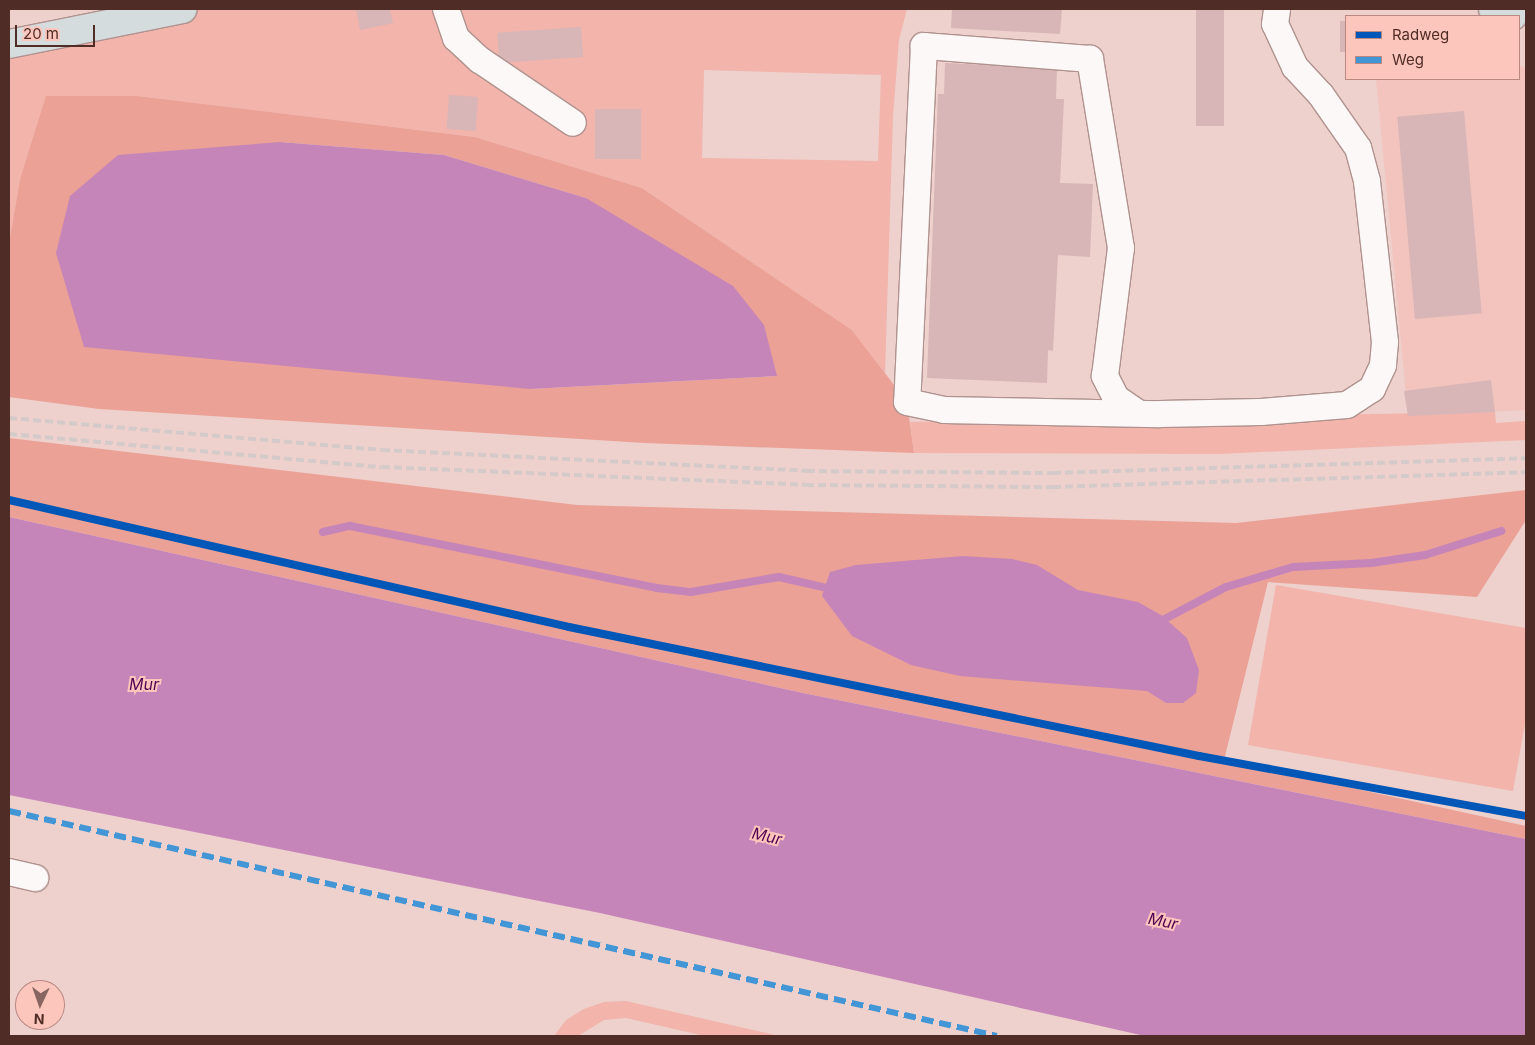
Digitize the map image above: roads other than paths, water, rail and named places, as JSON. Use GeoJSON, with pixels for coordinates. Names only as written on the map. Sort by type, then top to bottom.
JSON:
{"type":"FeatureCollection","features":[{"type":"Feature","properties":{"kind":"main road"},"geometry":{"type":"LineString","coordinates":[[9,44],[182,9]]}},
{"type":"Feature","properties":{"kind":"main road"},"geometry":{"type":"LineString","coordinates":[[1493,9],[1511,15]]}},
{"type":"Feature","properties":{"kind":"lane"},"geometry":{"type":"LineString","coordinates":[[446,9],[456,38],[480,60],[573,123]]}},
{"type":"Feature","properties":{"kind":"lane"},"geometry":{"type":"LineString","coordinates":[[1135,411],[1116,398],[1105,376],[1121,248],[1090,59],[924,46],[907,402],[944,410],[1261,412],[1347,404],[1372,389],[1384,365],[1385,342],[1367,180],[1358,148],[1321,95],[1295,67],[1275,24],[1277,9]]}},
{"type":"Feature","properties":{"kind":"lane"},"geometry":{"type":"LineString","coordinates":[[9,872],[35,878]]}},
{"type":"Feature","properties":{"kind":"water"},"geometry":{"type":"Polygon","coordinates":[[[280,142],[444,155],[586,198],[733,286],[764,325],[777,376],[530,389],[84,347],[56,253],[70,196],[118,155],[280,142]]]}},
{"type":"Feature","properties":{"kind":"water","name":"Mur"},"geometry":{"type":"Polygon","coordinates":[[[9,517],[803,693],[1526,839],[1526,1036],[1145,1036],[600,913],[9,795],[9,517]]]}},
{"type":"Feature","properties":{"kind":"water"},"geometry":{"type":"Polygon","coordinates":[[[963,556],[1012,559],[1037,565],[1078,590],[1138,602],[1161,615],[1187,638],[1199,670],[1196,693],[1183,703],[1166,703],[1147,691],[960,676],[911,665],[852,636],[822,596],[830,572],[856,565],[963,556]]]}},
{"type":"Feature","properties":{"kind":"waterway"},"geometry":{"type":"LineString","coordinates":[[323,532],[350,526],[657,588],[691,592],[779,577],[831,589]]}},
{"type":"Feature","properties":{"kind":"waterway"},"geometry":{"type":"LineString","coordinates":[[1157,623],[1226,587],[1293,567],[1371,563],[1425,555],[1501,531]]}},
{"type":"Feature","properties":{"kind":"railway"},"geometry":{"type":"LineString","coordinates":[[9,418],[382,450],[807,471],[1053,473],[1526,458]]}},
{"type":"Feature","properties":{"kind":"railway"},"geometry":{"type":"LineString","coordinates":[[9,434],[382,467],[806,485],[1053,487],[1526,472]]}}]}
